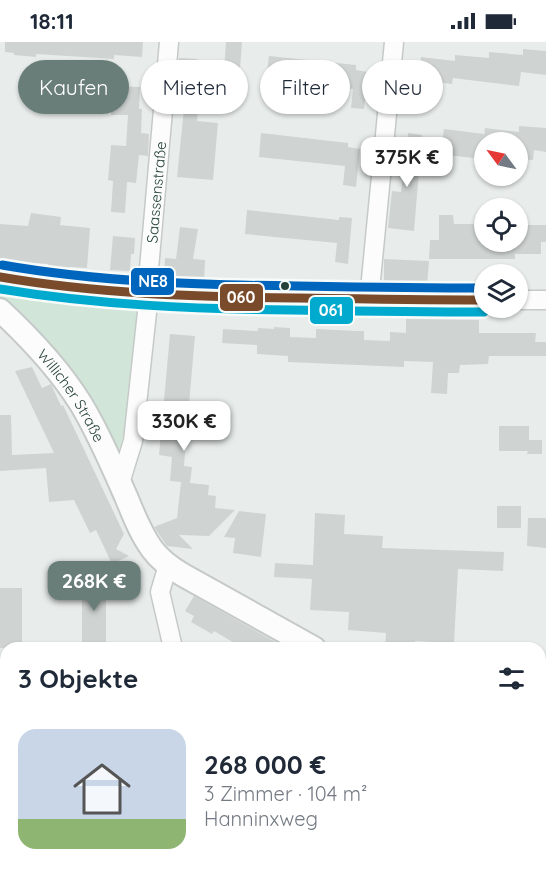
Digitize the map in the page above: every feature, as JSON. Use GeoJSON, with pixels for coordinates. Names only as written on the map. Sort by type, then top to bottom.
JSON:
{"type":"FeatureCollection","features":[{"type":"Feature","properties":{"kind":"street","name":"Saassenstraße"},"geometry":{"type":"LineString","coordinates":[[120,483],[133,441],[149,294],[148,280],[169,42]]}},
{"type":"Feature","properties":{"kind":"street"},"geometry":{"type":"LineString","coordinates":[[369,300],[394,42]]}},
{"type":"Feature","properties":{"kind":"street"},"geometry":{"type":"LineString","coordinates":[[0,277],[37,284],[149,294],[369,300],[474,300]]}},
{"type":"Feature","properties":{"kind":"street"},"geometry":{"type":"LineString","coordinates":[[528,300],[546,300]]}},
{"type":"Feature","properties":{"kind":"street","name":"Willicher Straße"},"geometry":{"type":"LineString","coordinates":[[0,310],[45,357],[81,405],[142,533],[152,549],[168,565],[183,575],[303,642]]}},
{"type":"Feature","properties":{"kind":"street"},"geometry":{"type":"LineString","coordinates":[[168,565],[160,592],[172,642]]}},
{"type":"Feature","properties":{"kind":"green space"},"geometry":{"type":"Polygon","coordinates":[[[6,286],[142,301],[127,444],[120,448],[112,446],[2,300],[0,289],[6,286]]]}},
{"type":"Feature","properties":{"kind":"building"},"geometry":{"type":"Polygon","coordinates":[[[5,42],[143,42],[142,57],[114,55],[114,59],[36,54],[36,57],[14,55],[14,53],[5,52],[5,42]]]}},
{"type":"Feature","properties":{"kind":"building"},"geometry":{"type":"Polygon","coordinates":[[[226,42],[242,42],[241,60],[225,60],[226,42]]]}},
{"type":"Feature","properties":{"kind":"building"},"geometry":{"type":"Polygon","coordinates":[[[523,49],[546,51],[546,75],[521,72],[519,86],[453,78],[452,84],[443,83],[443,60],[421,60],[421,57],[455,61],[455,55],[489,58],[489,52],[523,55],[523,49]]]}},
{"type":"Feature","properties":{"kind":"building"},"geometry":{"type":"Polygon","coordinates":[[[269,56],[308,60],[268,60],[269,56]]]}},
{"type":"Feature","properties":{"kind":"building"},"geometry":{"type":"Polygon","coordinates":[[[179,58],[198,59],[198,60],[179,60],[179,58]]]}},
{"type":"Feature","properties":{"kind":"building"},"geometry":{"type":"Polygon","coordinates":[[[350,64],[356,65],[356,70],[362,71],[362,109],[351,108],[353,89],[350,89],[350,64]]]}},
{"type":"Feature","properties":{"kind":"building"},"geometry":{"type":"Polygon","coordinates":[[[129,87],[140,87],[141,133],[149,134],[148,156],[139,155],[136,183],[127,182],[125,213],[111,212],[113,181],[108,180],[111,145],[126,146],[128,115],[111,115],[129,114],[129,87]]]}},
{"type":"Feature","properties":{"kind":"building"},"geometry":{"type":"Polygon","coordinates":[[[183,114],[197,114],[197,121],[218,123],[213,180],[177,177],[183,114]]]}},
{"type":"Feature","properties":{"kind":"building"},"geometry":{"type":"Polygon","coordinates":[[[519,126],[546,128],[546,152],[534,150],[533,160],[528,160],[528,132],[519,132],[519,126]]]}},
{"type":"Feature","properties":{"kind":"building"},"geometry":{"type":"Polygon","coordinates":[[[485,128],[519,132],[484,132],[485,128]]]}},
{"type":"Feature","properties":{"kind":"building"},"geometry":{"type":"Polygon","coordinates":[[[444,129],[474,133],[474,158],[439,154],[439,137],[443,137],[444,129]]]}},
{"type":"Feature","properties":{"kind":"building"},"geometry":{"type":"Polygon","coordinates":[[[261,133],[348,143],[348,147],[360,149],[356,187],[343,185],[345,166],[259,157],[261,133]]]}},
{"type":"Feature","properties":{"kind":"building"},"geometry":{"type":"Polygon","coordinates":[[[408,133],[422,135],[414,231],[388,228],[392,191],[401,192],[408,133]]]}},
{"type":"Feature","properties":{"kind":"building"},"geometry":{"type":"Polygon","coordinates":[[[247,210],[339,220],[339,217],[352,218],[348,264],[335,262],[337,243],[245,234],[247,210]]]}},
{"type":"Feature","properties":{"kind":"building"},"geometry":{"type":"Polygon","coordinates":[[[31,213],[61,217],[60,225],[90,228],[87,268],[70,267],[70,274],[47,273],[48,264],[0,261],[0,224],[28,226],[31,213]]]}},
{"type":"Feature","properties":{"kind":"building"},"geometry":{"type":"Polygon","coordinates":[[[439,215],[453,215],[454,224],[474,224],[474,252],[528,252],[528,225],[546,225],[546,242],[541,242],[541,254],[515,254],[515,259],[429,259],[430,240],[439,240],[439,215]]]}},
{"type":"Feature","properties":{"kind":"building"},"geometry":{"type":"Polygon","coordinates":[[[180,227],[198,229],[193,259],[205,260],[204,283],[164,282],[165,258],[176,259],[180,227]]]}},
{"type":"Feature","properties":{"kind":"building"},"geometry":{"type":"Polygon","coordinates":[[[113,236],[135,238],[130,271],[110,270],[113,236]]]}},
{"type":"Feature","properties":{"kind":"building"},"geometry":{"type":"Polygon","coordinates":[[[384,259],[429,261],[427,286],[384,283],[384,259]]]}},
{"type":"Feature","properties":{"kind":"building"},"geometry":{"type":"Polygon","coordinates":[[[406,319],[479,320],[479,333],[536,333],[535,342],[546,342],[546,356],[489,356],[488,364],[460,365],[459,373],[448,373],[447,394],[431,393],[433,362],[404,361],[404,367],[288,362],[288,356],[257,354],[257,345],[222,343],[223,329],[258,331],[258,328],[274,329],[274,327],[290,328],[290,337],[316,338],[316,329],[364,331],[364,340],[390,341],[390,332],[406,333],[406,319]]]}},
{"type":"Feature","properties":{"kind":"building"},"geometry":{"type":"Polygon","coordinates":[[[170,334],[195,336],[187,427],[193,427],[192,440],[186,440],[184,466],[192,467],[190,483],[209,485],[208,495],[216,496],[215,508],[235,510],[209,536],[179,535],[193,549],[167,546],[154,527],[177,518],[181,482],[170,481],[172,457],[159,455],[170,334]]]}},
{"type":"Feature","properties":{"kind":"building"},"geometry":{"type":"Polygon","coordinates":[[[32,367],[42,388],[51,384],[61,406],[63,405],[124,534],[116,549],[129,556],[112,564],[96,530],[90,533],[74,500],[49,502],[46,468],[0,471],[0,415],[11,415],[12,455],[54,453],[15,371],[32,367]]]}},
{"type":"Feature","properties":{"kind":"building"},"geometry":{"type":"Polygon","coordinates":[[[499,426],[529,426],[529,440],[542,440],[542,454],[527,454],[528,451],[499,451],[499,426]]]}},
{"type":"Feature","properties":{"kind":"building"},"geometry":{"type":"Polygon","coordinates":[[[497,506],[521,506],[521,528],[497,528],[497,506]]]}},
{"type":"Feature","properties":{"kind":"building"},"geometry":{"type":"Polygon","coordinates":[[[239,511],[266,514],[261,557],[233,553],[235,538],[224,537],[239,511]]]}},
{"type":"Feature","properties":{"kind":"building"},"geometry":{"type":"Polygon","coordinates":[[[315,513],[345,515],[344,534],[383,536],[382,548],[504,552],[503,571],[458,569],[454,642],[385,642],[386,633],[348,630],[349,612],[310,610],[312,579],[274,577],[275,563],[313,565],[315,513]]]}},
{"type":"Feature","properties":{"kind":"building"},"geometry":{"type":"Polygon","coordinates":[[[528,518],[546,518],[546,548],[527,546],[528,518]]]}},
{"type":"Feature","properties":{"kind":"building"},"geometry":{"type":"Polygon","coordinates":[[[86,571],[101,571],[101,588],[106,588],[106,642],[82,642],[82,589],[84,580],[86,580],[86,571]]]}},
{"type":"Feature","properties":{"kind":"building"},"geometry":{"type":"Polygon","coordinates":[[[0,588],[22,588],[22,642],[0,642],[0,588]]]}},
{"type":"Feature","properties":{"kind":"building"},"geometry":{"type":"Polygon","coordinates":[[[194,596],[275,642],[233,642],[214,631],[212,634],[191,622],[194,616],[185,611],[194,596]]]}},
{"type":"Feature","properties":{"kind":"transit line","name":"NE8"},"geometry":{"type":"LineString","coordinates":[[2,265],[112,279],[186,283],[474,288]]}},
{"type":"Feature","properties":{"kind":"transit line","name":"060"},"geometry":{"type":"LineString","coordinates":[[0,277],[111,291],[185,295],[474,300]]}},
{"type":"Feature","properties":{"kind":"transit line","name":"061"},"geometry":{"type":"LineString","coordinates":[[0,289],[73,299],[182,307],[474,312]]}}]}
